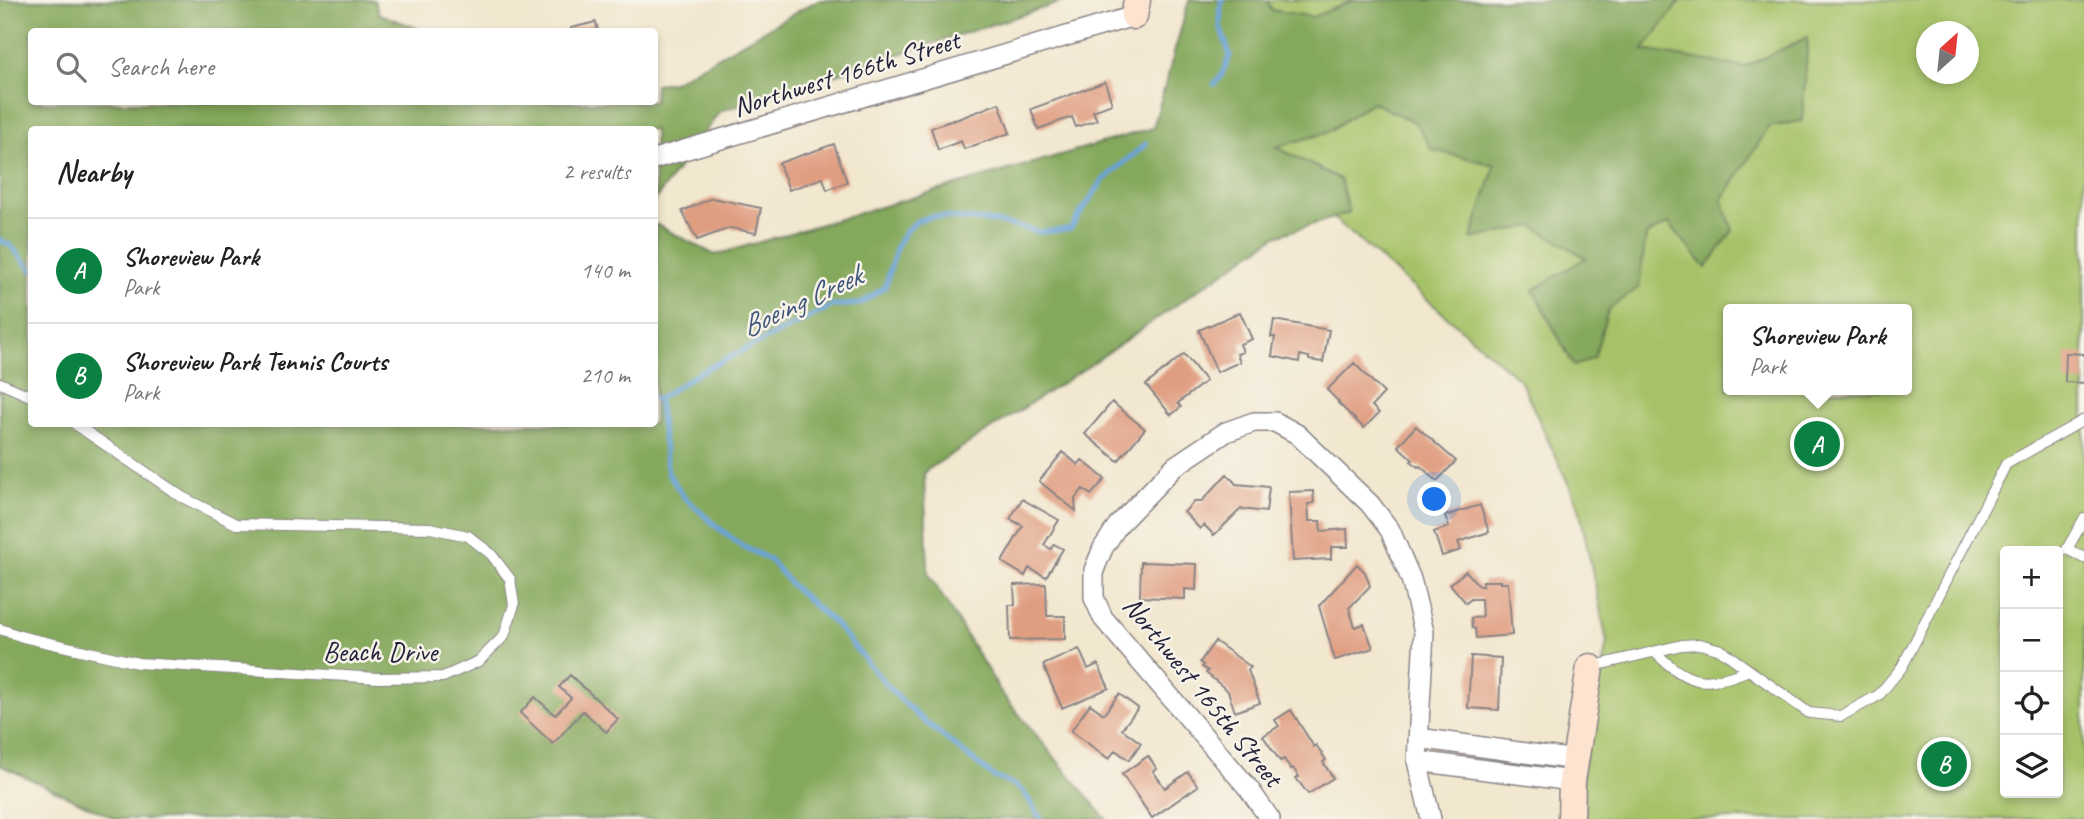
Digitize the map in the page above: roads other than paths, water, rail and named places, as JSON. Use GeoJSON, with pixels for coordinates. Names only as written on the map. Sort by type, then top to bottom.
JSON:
{"type":"FeatureCollection","features":[{"type":"Feature","properties":{"kind":"street","name":"Northwest 166th Street"},"geometry":{"type":"LineString","coordinates":[[658,158],[1135,8]]}},
{"type":"Feature","properties":{"kind":"street","name":"Northwest 165th Street"},"geometry":{"type":"LineString","coordinates":[[1270,819],[1249,789],[1103,618],[1094,598],[1094,570],[1118,525],[1175,466],[1226,432],[1254,422],[1275,422],[1297,434],[1370,504],[1390,530],[1411,579],[1424,632],[1419,738]]}},
{"type":"Feature","properties":{"kind":"street"},"geometry":{"type":"LineString","coordinates":[[1571,819],[1574,770],[1590,667]]}},
{"type":"Feature","properties":{"kind":"street"},"geometry":{"type":"LineString","coordinates":[[1431,819],[1417,761],[1419,738],[1574,770]]}},
{"type":"Feature","properties":{"kind":"street"},"geometry":{"type":"LineString","coordinates":[[1417,761],[1574,770]]}},
{"type":"Feature","properties":{"kind":"lane"},"geometry":{"type":"LineString","coordinates":[[0,383],[28,395]]}},
{"type":"Feature","properties":{"kind":"lane"},"geometry":{"type":"LineString","coordinates":[[1590,667],[1682,645],[1700,644],[1721,650],[1809,713],[1840,716],[1879,695],[1902,667],[2006,464],[2084,420]]}},
{"type":"Feature","properties":{"kind":"lane","name":"Beach Drive"},"geometry":{"type":"LineString","coordinates":[[0,629],[138,663],[378,678],[443,677],[479,661],[504,636],[514,605],[510,579],[491,554],[468,536],[430,528],[236,524],[182,497],[79,427]]}},
{"type":"Feature","properties":{"kind":"lane"},"geometry":{"type":"LineString","coordinates":[[2084,519],[2067,549],[2084,558]]}},
{"type":"Feature","properties":{"kind":"lane"},"geometry":{"type":"LineString","coordinates":[[1656,653],[1669,667],[1697,681],[1723,680],[1749,670]]}},
{"type":"Feature","properties":{"kind":"waterway","name":"Boeing Creek"},"geometry":{"type":"LineString","coordinates":[[1214,84],[1220,78],[1230,55],[1220,26],[1223,0]]}},
{"type":"Feature","properties":{"kind":"waterway","name":"Boeing Creek"},"geometry":{"type":"LineString","coordinates":[[658,399],[698,373],[832,306],[860,304],[885,287],[897,246],[905,232],[917,221],[933,216],[996,222],[1040,232],[1070,229],[1103,180],[1146,144]]}},
{"type":"Feature","properties":{"kind":"waterway","name":"Boeing Creek"},"geometry":{"type":"LineString","coordinates":[[0,240],[10,245],[28,265]]}},
{"type":"Feature","properties":{"kind":"waterway"},"geometry":{"type":"LineString","coordinates":[[658,399],[668,473],[683,496],[741,545],[770,560],[793,587],[835,624],[889,688],[918,716],[994,777],[1023,791],[1041,819]]}},
{"type":"Feature","properties":{"kind":"place","name":"Shoreview Park"},"geometry":{"type":"Point","coordinates":[1817,444]}},
{"type":"Feature","properties":{"kind":"place","name":"Shoreview Park Tennis Courts"},"geometry":{"type":"Point","coordinates":[1944,764]}}]}
